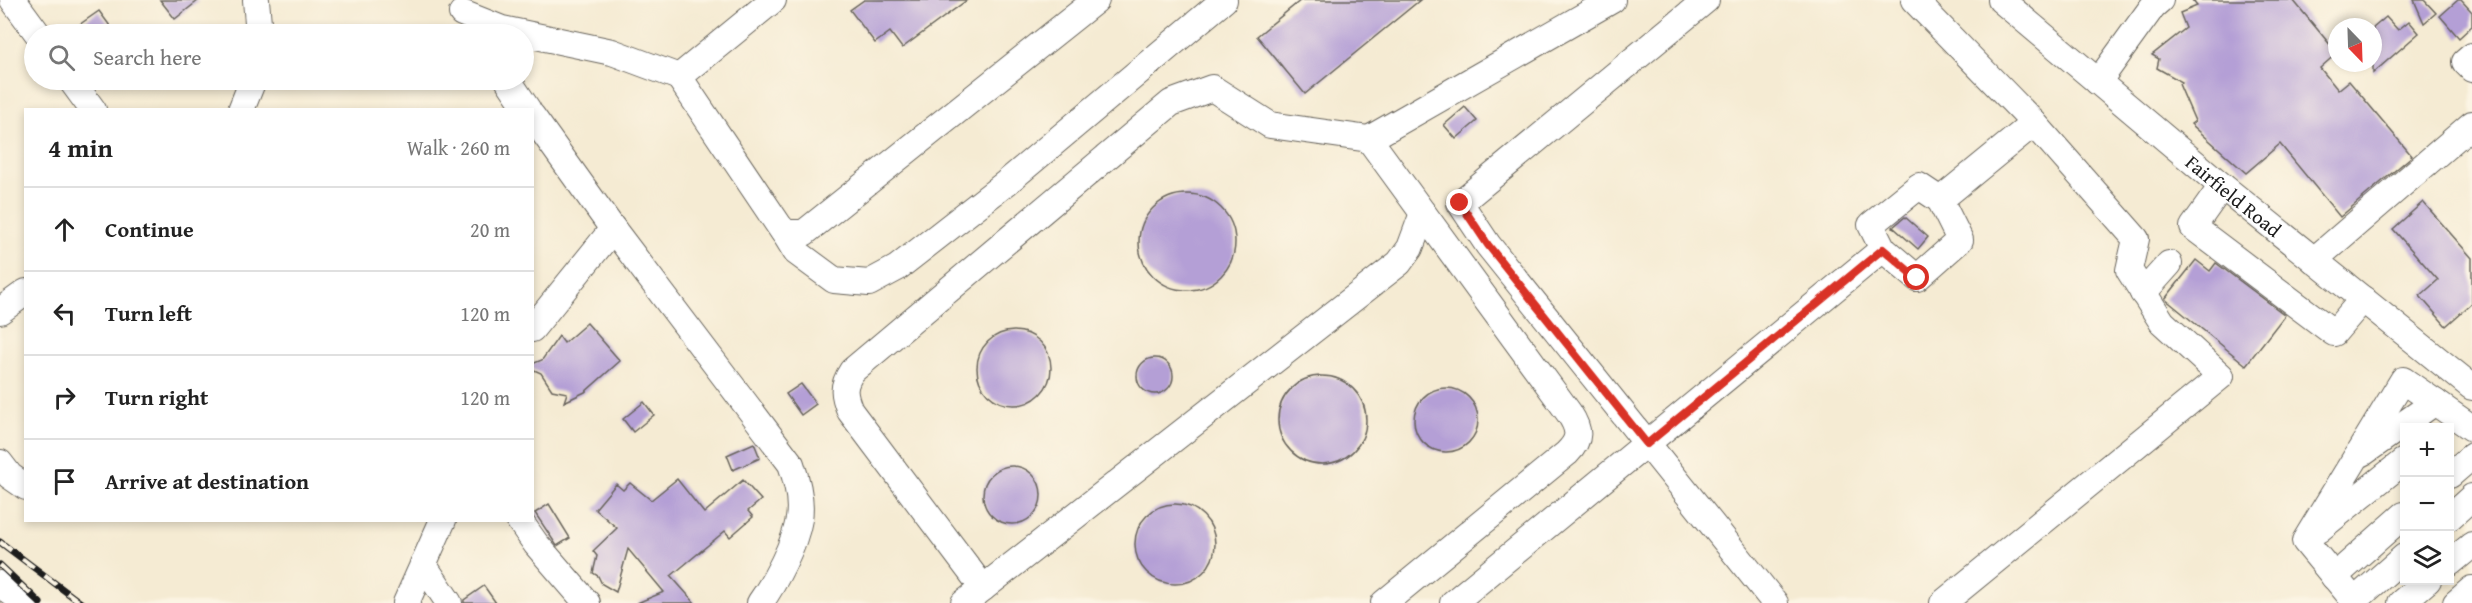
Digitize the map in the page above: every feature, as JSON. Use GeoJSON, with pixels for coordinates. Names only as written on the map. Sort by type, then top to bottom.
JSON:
{"type":"FeatureCollection","features":[{"type":"Feature","properties":{"kind":"street"},"geometry":{"type":"LineString","coordinates":[[13,0],[31,24]]}},
{"type":"Feature","properties":{"kind":"street"},"geometry":{"type":"LineString","coordinates":[[256,0],[258,24]]}},
{"type":"Feature","properties":{"kind":"street"},"geometry":{"type":"LineString","coordinates":[[679,77],[773,0]]}},
{"type":"Feature","properties":{"kind":"street"},"geometry":{"type":"LineString","coordinates":[[782,229],[784,233],[804,233],[1096,0]]}},
{"type":"Feature","properties":{"kind":"street"},"geometry":{"type":"LineString","coordinates":[[534,36],[612,52],[679,77],[796,252],[834,279],[869,283],[897,268],[1006,183],[1224,0]]}},
{"type":"Feature","properties":{"kind":"street"},"geometry":{"type":"LineString","coordinates":[[1423,213],[1410,248],[1399,263],[973,596],[850,411],[843,394],[844,383],[852,371],[1171,104],[1212,88],[1270,125],[1369,139],[1612,0]]}},
{"type":"Feature","properties":{"kind":"street"},"geometry":{"type":"LineString","coordinates":[[1706,0],[1460,203],[1488,245],[1775,603]]}},
{"type":"Feature","properties":{"kind":"street"},"geometry":{"type":"LineString","coordinates":[[1914,0],[2034,123],[2136,239],[2129,270],[2143,293],[2162,322],[2221,376],[1951,601]]}},
{"type":"Feature","properties":{"kind":"street"},"geometry":{"type":"LineString","coordinates":[[2098,82],[2153,6],[2160,0]]}},
{"type":"Feature","properties":{"kind":"street","name":"Fairfield Road"},"geometry":{"type":"LineString","coordinates":[[2009,2],[2098,82],[2222,186],[2472,387]]}},
{"type":"Feature","properties":{"kind":"street"},"geometry":{"type":"LineString","coordinates":[[458,6],[492,24]]}},
{"type":"Feature","properties":{"kind":"street"},"geometry":{"type":"LineString","coordinates":[[458,6],[470,24]]}},
{"type":"Feature","properties":{"kind":"street"},"geometry":{"type":"LineString","coordinates":[[2472,56],[2466,62],[2472,69]]}},
{"type":"Feature","properties":{"kind":"street"},"geometry":{"type":"LineString","coordinates":[[78,90],[92,108]]}},
{"type":"Feature","properties":{"kind":"street"},"geometry":{"type":"LineString","coordinates":[[242,108],[249,90]]}},
{"type":"Feature","properties":{"kind":"street"},"geometry":{"type":"LineString","coordinates":[[515,90],[527,108]]}},
{"type":"Feature","properties":{"kind":"street"},"geometry":{"type":"LineString","coordinates":[[534,118],[613,229],[791,464],[798,485],[800,518],[790,548],[760,603]]}},
{"type":"Feature","properties":{"kind":"street"},"geometry":{"type":"LineString","coordinates":[[1940,200],[2034,123]]}},
{"type":"Feature","properties":{"kind":"street"},"geometry":{"type":"LineString","coordinates":[[2314,260],[2472,124]]}},
{"type":"Feature","properties":{"kind":"street"},"geometry":{"type":"LineString","coordinates":[[1369,139],[1569,413],[1579,433],[1576,443],[1567,453],[1384,603]]}},
{"type":"Feature","properties":{"kind":"street"},"geometry":{"type":"LineString","coordinates":[[1919,186],[1940,200],[1960,240],[1917,278],[1883,249],[1871,225],[1919,186]]}},
{"type":"Feature","properties":{"kind":"street"},"geometry":{"type":"LineString","coordinates":[[2222,186],[2193,227],[2334,333],[2363,299]]}},
{"type":"Feature","properties":{"kind":"street"},"geometry":{"type":"LineString","coordinates":[[534,327],[613,229]]}},
{"type":"Feature","properties":{"kind":"street"},"geometry":{"type":"LineString","coordinates":[[1453,603],[1883,249]]}},
{"type":"Feature","properties":{"kind":"street"},"geometry":{"type":"LineString","coordinates":[[2143,293],[2169,264]]}},
{"type":"Feature","properties":{"kind":"street"},"geometry":{"type":"LineString","coordinates":[[0,311],[24,293]]}},
{"type":"Feature","properties":{"kind":"street"},"geometry":{"type":"LineString","coordinates":[[2305,542],[2403,380],[2435,402],[2459,424]]}},
{"type":"Feature","properties":{"kind":"street"},"geometry":{"type":"LineString","coordinates":[[2354,461],[2435,402]]}},
{"type":"Feature","properties":{"kind":"street"},"geometry":{"type":"LineString","coordinates":[[2454,472],[2472,456]]}},
{"type":"Feature","properties":{"kind":"street"},"geometry":{"type":"LineString","coordinates":[[0,463],[10,476],[24,486]]}},
{"type":"Feature","properties":{"kind":"street"},"geometry":{"type":"LineString","coordinates":[[2305,542],[2400,464]]}},
{"type":"Feature","properties":{"kind":"street"},"geometry":{"type":"LineString","coordinates":[[2454,513],[2472,497]]}},
{"type":"Feature","properties":{"kind":"street"},"geometry":{"type":"LineString","coordinates":[[2334,577],[2400,519]]}},
{"type":"Feature","properties":{"kind":"street"},"geometry":{"type":"LineString","coordinates":[[405,603],[442,522]]}},
{"type":"Feature","properties":{"kind":"street"},"geometry":{"type":"LineString","coordinates":[[520,522],[586,603]]}},
{"type":"Feature","properties":{"kind":"street"},"geometry":{"type":"LineString","coordinates":[[2305,542],[2355,602],[2400,560]]}},
{"type":"Feature","properties":{"kind":"street"},"geometry":{"type":"LineString","coordinates":[[2454,560],[2472,544]]}},
{"type":"Feature","properties":{"kind":"street"},"geometry":{"type":"LineString","coordinates":[[423,564],[448,603]]}},
{"type":"Feature","properties":{"kind":"street"},"geometry":{"type":"LineString","coordinates":[[0,584],[25,603]]}},
{"type":"Feature","properties":{"kind":"street"},"geometry":{"type":"LineString","coordinates":[[2401,603],[2422,585]]}},
{"type":"Feature","properties":{"kind":"street"},"geometry":{"type":"LineString","coordinates":[[2456,603],[2472,589]]}},
{"type":"Feature","properties":{"kind":"building"},"geometry":{"type":"Polygon","coordinates":[[[160,0],[199,0],[175,19],[160,0]]]}},
{"type":"Feature","properties":{"kind":"building"},"geometry":{"type":"Polygon","coordinates":[[[864,0],[967,0],[902,48],[890,32],[875,43],[850,10],[864,0]]]}},
{"type":"Feature","properties":{"kind":"building"},"geometry":{"type":"Polygon","coordinates":[[[1301,0],[1420,0],[1305,94],[1257,36],[1301,0]]]}},
{"type":"Feature","properties":{"kind":"building"},"geometry":{"type":"Polygon","coordinates":[[[2192,0],[2293,0],[2328,42],[2328,61],[2320,68],[2338,90],[2349,81],[2412,156],[2340,217],[2280,144],[2246,173],[2191,124],[2195,121],[2179,84],[2182,82],[2157,68],[2159,59],[2152,55],[2186,28],[2180,13],[2197,6],[2192,0]]]}},
{"type":"Feature","properties":{"kind":"building"},"geometry":{"type":"Polygon","coordinates":[[[2414,0],[2424,0],[2436,13],[2424,23],[2414,0]]]}},
{"type":"Feature","properties":{"kind":"building"},"geometry":{"type":"Polygon","coordinates":[[[2458,0],[2461,0],[2472,12],[2472,26],[2459,38],[2440,16],[2458,0]]]}},
{"type":"Feature","properties":{"kind":"building"},"geometry":{"type":"Polygon","coordinates":[[[99,11],[109,24],[80,24],[99,11]]]}},
{"type":"Feature","properties":{"kind":"building"},"geometry":{"type":"Polygon","coordinates":[[[2386,17],[2398,30],[2409,21],[2419,33],[2382,65],[2382,20],[2386,17]]]}},
{"type":"Feature","properties":{"kind":"building"},"geometry":{"type":"Polygon","coordinates":[[[1465,107],[1477,121],[1456,139],[1444,125],[1465,107]]]}},
{"type":"Feature","properties":{"kind":"building"},"geometry":{"type":"Polygon","coordinates":[[[1187,194],[1205,198],[1221,208],[1231,224],[1235,242],[1231,260],[1221,276],[1205,286],[1187,290],[1169,286],[1153,276],[1143,260],[1139,242],[1143,224],[1153,208],[1169,198],[1187,194]]]}},
{"type":"Feature","properties":{"kind":"building"},"geometry":{"type":"Polygon","coordinates":[[[2423,202],[2472,258],[2472,303],[2446,326],[2420,296],[2438,280],[2393,229],[2423,202]]]}},
{"type":"Feature","properties":{"kind":"building"},"geometry":{"type":"Polygon","coordinates":[[[1905,217],[1928,237],[1918,249],[1893,227],[1905,217]]]}},
{"type":"Feature","properties":{"kind":"building"},"geometry":{"type":"Polygon","coordinates":[[[2196,260],[2210,271],[2216,263],[2285,315],[2246,365],[2165,299],[2196,260]]]}},
{"type":"Feature","properties":{"kind":"building"},"geometry":{"type":"Polygon","coordinates":[[[587,323],[620,361],[585,392],[564,402],[567,393],[552,390],[541,373],[534,370],[534,363],[542,360],[559,336],[564,343],[587,323]]]}},
{"type":"Feature","properties":{"kind":"building"},"geometry":{"type":"Polygon","coordinates":[[[1014,331],[1028,334],[1040,342],[1048,354],[1051,368],[1048,382],[1040,394],[1028,402],[1014,405],[1000,402],[988,394],[980,382],[977,368],[980,354],[988,342],[1000,334],[1014,331]]]}},
{"type":"Feature","properties":{"kind":"building"},"geometry":{"type":"Polygon","coordinates":[[[1155,358],[1168,363],[1173,376],[1168,389],[1155,394],[1142,389],[1137,376],[1142,363],[1155,358]]]}},
{"type":"Feature","properties":{"kind":"building"},"geometry":{"type":"Polygon","coordinates":[[[1322,376],[1339,379],[1353,389],[1363,403],[1366,420],[1363,437],[1353,451],[1339,461],[1322,464],[1305,461],[1291,451],[1281,437],[1278,420],[1281,403],[1291,389],[1305,379],[1322,376]]]}},
{"type":"Feature","properties":{"kind":"building"},"geometry":{"type":"Polygon","coordinates":[[[801,384],[816,404],[801,415],[786,394],[801,384]]]}},
{"type":"Feature","properties":{"kind":"building"},"geometry":{"type":"Polygon","coordinates":[[[1440,388],[1452,388],[1469,397],[1476,408],[1478,420],[1476,432],[1469,443],[1452,452],[1440,452],[1428,447],[1419,438],[1414,426],[1414,414],[1419,402],[1428,393],[1440,388]]]}},
{"type":"Feature","properties":{"kind":"building"},"geometry":{"type":"Polygon","coordinates":[[[644,402],[654,415],[633,432],[623,419],[644,402]]]}},
{"type":"Feature","properties":{"kind":"building"},"geometry":{"type":"Polygon","coordinates":[[[754,443],[760,458],[733,470],[727,455],[754,443]]]}},
{"type":"Feature","properties":{"kind":"building"},"geometry":{"type":"Polygon","coordinates":[[[1012,466],[1023,468],[1036,479],[1041,495],[1039,506],[1028,519],[1012,524],[1001,522],[988,511],[983,495],[985,484],[996,471],[1012,466]]]}},
{"type":"Feature","properties":{"kind":"building"},"geometry":{"type":"Polygon","coordinates":[[[677,479],[704,513],[743,480],[761,500],[748,511],[753,517],[730,537],[725,531],[671,576],[695,603],[637,603],[664,592],[628,549],[616,592],[602,584],[598,576],[593,573],[597,556],[593,551],[617,528],[595,509],[616,484],[623,490],[630,483],[651,500],[677,479]]]}},
{"type":"Feature","properties":{"kind":"building"},"geometry":{"type":"Polygon","coordinates":[[[549,504],[570,538],[557,546],[535,513],[549,504]]]}},
{"type":"Feature","properties":{"kind":"building"},"geometry":{"type":"Polygon","coordinates":[[[1175,504],[1190,507],[1203,516],[1212,529],[1215,544],[1212,559],[1203,572],[1190,581],[1175,584],[1160,581],[1147,572],[1138,559],[1135,544],[1138,529],[1147,516],[1160,507],[1175,504]]]}},
{"type":"Feature","properties":{"kind":"building"},"geometry":{"type":"Polygon","coordinates":[[[484,586],[496,603],[464,603],[464,600],[484,586]]]}},
{"type":"Feature","properties":{"kind":"railway"},"geometry":{"type":"LineString","coordinates":[[0,542],[81,603]]}},
{"type":"Feature","properties":{"kind":"railway"},"geometry":{"type":"LineString","coordinates":[[0,565],[40,603]]}},
{"type":"Feature","properties":{"kind":"route"},"geometry":{"type":"LineString","coordinates":[[1460,203],[1488,245],[1647,444],[1883,249],[1917,278]]}}]}
